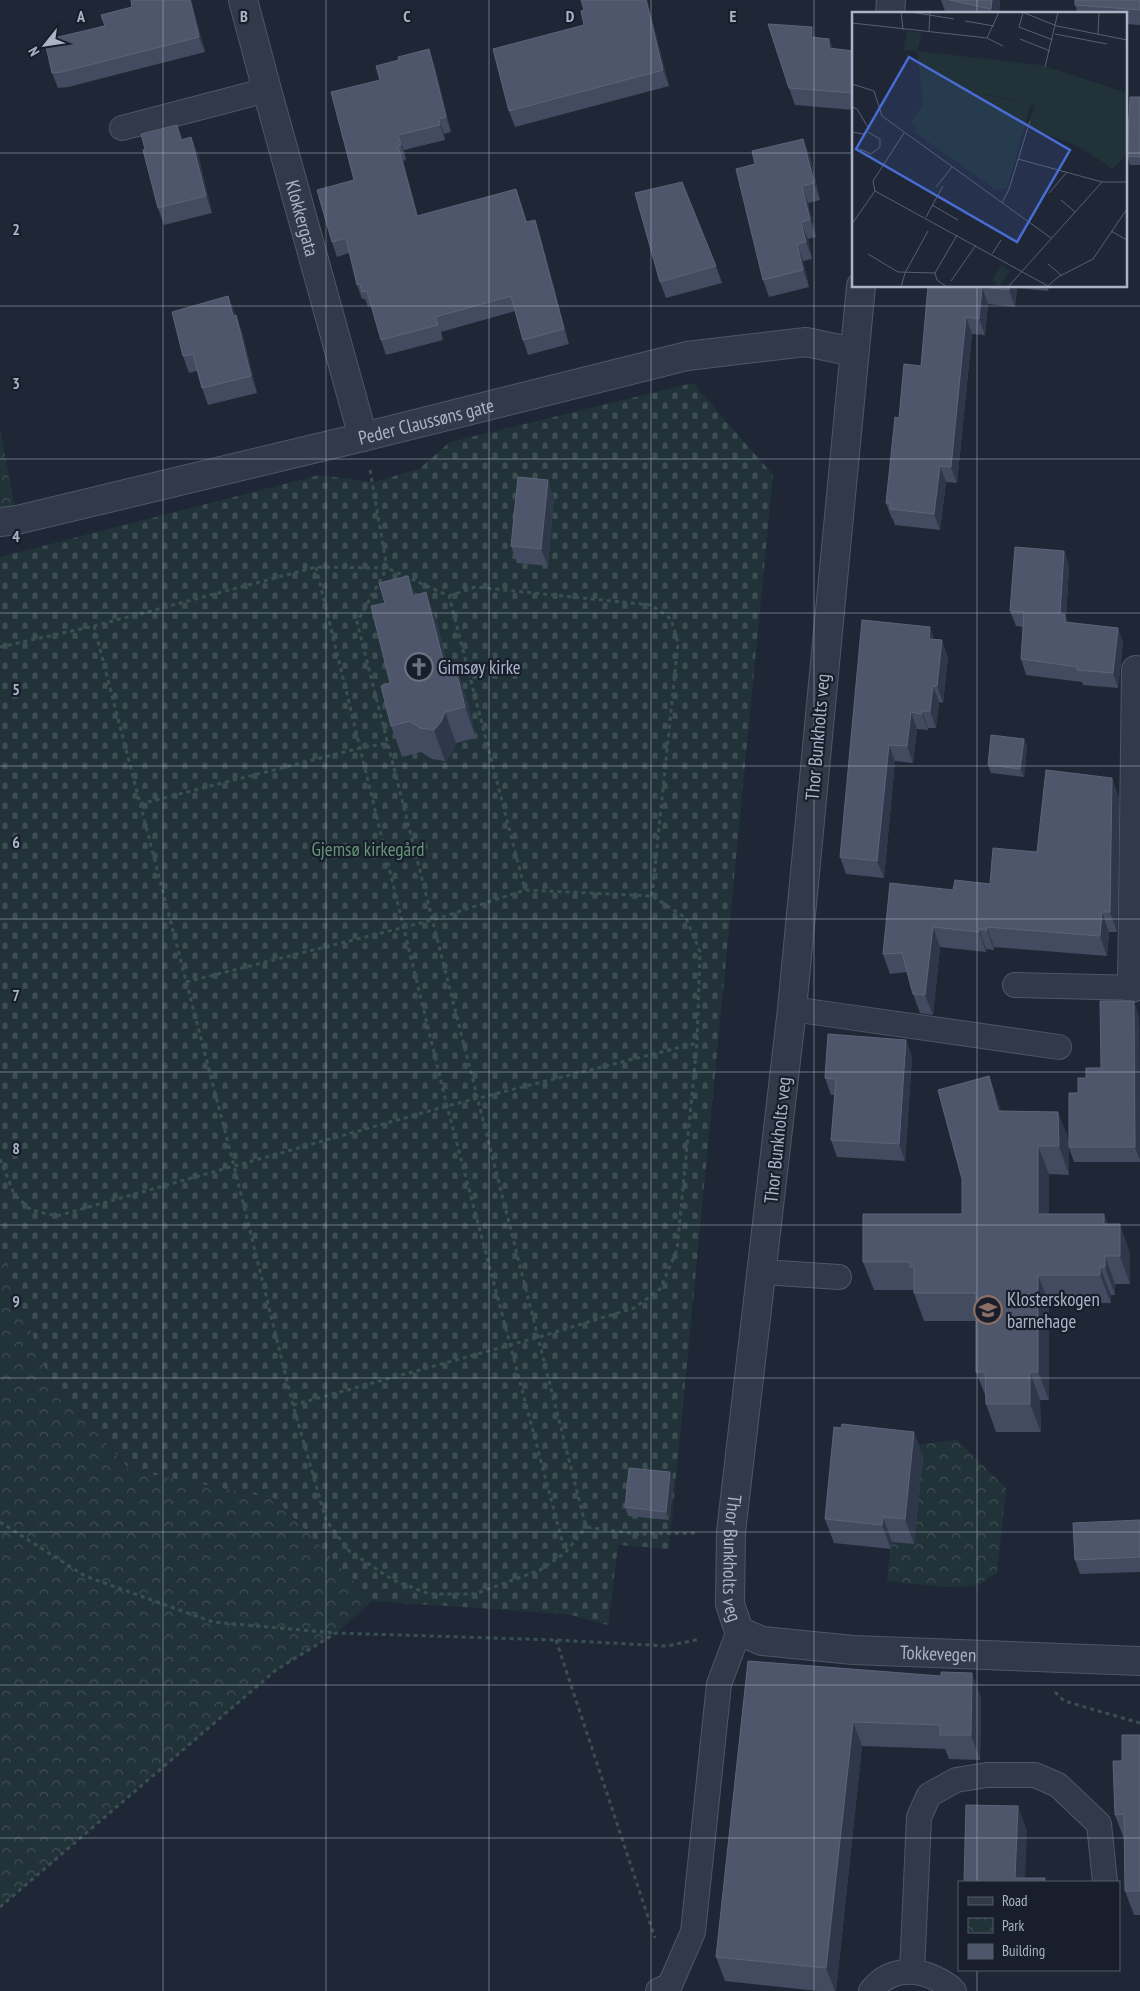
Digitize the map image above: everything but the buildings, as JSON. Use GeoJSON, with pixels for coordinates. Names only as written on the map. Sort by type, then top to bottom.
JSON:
{"type":"FeatureCollection","features":[{"type":"Feature","properties":{"kind":"street","name":"Klokkergata"},"geometry":{"type":"LineString","coordinates":[[243,0],[266,90],[363,437]]}},
{"type":"Feature","properties":{"kind":"street","name":"Thor Bunkholts veg"},"geometry":{"type":"LineString","coordinates":[[739,1631],[730,1604],[731,1532],[792,1008],[861,288]]}},
{"type":"Feature","properties":{"kind":"street","name":"Peder Claussøns gate"},"geometry":{"type":"LineString","coordinates":[[0,522],[17,520],[363,437],[687,356],[806,342],[854,352]]}},
{"type":"Feature","properties":{"kind":"street"},"geometry":{"type":"LineString","coordinates":[[1136,670],[1136,988]]}},
{"type":"Feature","properties":{"kind":"street","name":"Tokkevegen"},"geometry":{"type":"LineString","coordinates":[[739,1631],[762,1641],[853,1650],[1140,1661]]}},
{"type":"Feature","properties":{"kind":"lane"},"geometry":{"type":"LineString","coordinates":[[122,128],[266,90]]}},
{"type":"Feature","properties":{"kind":"lane"},"geometry":{"type":"LineString","coordinates":[[1015,985],[1136,988]]}},
{"type":"Feature","properties":{"kind":"lane"},"geometry":{"type":"LineString","coordinates":[[792,1008],[1059,1046]]}},
{"type":"Feature","properties":{"kind":"lane"},"geometry":{"type":"LineString","coordinates":[[762,1272],[839,1277]]}},
{"type":"Feature","properties":{"kind":"lane","name":"Thor Bunkholts veg"},"geometry":{"type":"LineString","coordinates":[[664,1988],[693,1932],[719,1684],[739,1631]]}},
{"type":"Feature","properties":{"kind":"lane"},"geometry":{"type":"LineString","coordinates":[[912,1971],[918,1817],[929,1795],[956,1780],[987,1775],[1035,1775],[1058,1785],[1099,1824],[1105,1881]]}},
{"type":"Feature","properties":{"kind":"lane"},"geometry":{"type":"LineString","coordinates":[[871,1991],[886,1978],[898,1972],[912,1971],[925,1974],[950,1986],[954,1991]]}},
{"type":"Feature","properties":{"kind":"path"},"geometry":{"type":"LineString","coordinates":[[363,437],[373,482],[387,568],[356,622],[586,1527]]}},
{"type":"Feature","properties":{"kind":"path"},"geometry":{"type":"LineString","coordinates":[[316,567],[447,1106],[565,1553]]}},
{"type":"Feature","properties":{"kind":"path"},"geometry":{"type":"LineString","coordinates":[[0,647],[94,626],[316,567],[387,568],[449,596],[475,587],[651,605],[671,619],[678,643],[652,896]]}},
{"type":"Feature","properties":{"kind":"path"},"geometry":{"type":"LineString","coordinates":[[449,596],[525,890]]}},
{"type":"Feature","properties":{"kind":"path"},"geometry":{"type":"LineString","coordinates":[[94,626],[234,1166],[293,1405],[326,1520],[349,1551],[393,1580],[429,1594],[475,1594],[540,1570],[565,1553],[586,1527]]}},
{"type":"Feature","properties":{"kind":"path"},"geometry":{"type":"LineString","coordinates":[[140,804],[360,748],[388,743]]}},
{"type":"Feature","properties":{"kind":"path"},"geometry":{"type":"LineString","coordinates":[[186,982],[404,928],[525,890],[652,896],[686,918],[700,952],[697,1044],[677,1250],[660,1288],[634,1308],[539,1337],[293,1405]]}},
{"type":"Feature","properties":{"kind":"path"},"geometry":{"type":"LineString","coordinates":[[0,1158],[14,1194],[31,1210],[57,1216],[447,1106],[697,1044]]}},
{"type":"Feature","properties":{"kind":"path"},"geometry":{"type":"LineString","coordinates":[[0,1522],[86,1576],[213,1622],[336,1633],[556,1640],[667,1646],[739,1631]]}},
{"type":"Feature","properties":{"kind":"path"},"geometry":{"type":"LineString","coordinates":[[586,1527],[636,1534],[731,1532]]}},
{"type":"Feature","properties":{"kind":"path"},"geometry":{"type":"LineString","coordinates":[[0,1907],[276,1670],[336,1633]]}},
{"type":"Feature","properties":{"kind":"path"},"geometry":{"type":"LineString","coordinates":[[556,1640],[664,1988]]}},
{"type":"Feature","properties":{"kind":"path"},"geometry":{"type":"LineString","coordinates":[[1023,1657],[1064,1701],[1140,1723]]}},
{"type":"Feature","properties":{"kind":"green space","name":"Gjemsø kirkegård"},"geometry":{"type":"Polygon","coordinates":[[[693,383],[773,475],[669,1549],[618,1545],[608,1625],[567,1614],[372,1601],[276,1499],[130,1470],[49,1379],[0,1249],[0,557],[319,475],[373,482],[419,469],[450,442],[693,383]]]}},
{"type":"Feature","properties":{"kind":"green space"},"geometry":{"type":"Polygon","coordinates":[[[0,428],[17,520],[0,523],[0,428]]]}},
{"type":"Feature","properties":{"kind":"green space"},"geometry":{"type":"Polygon","coordinates":[[[0,1249],[49,1379],[129,1470],[276,1499],[372,1601],[336,1633],[276,1670],[0,1907],[0,1249]]]}},
{"type":"Feature","properties":{"kind":"green space"},"geometry":{"type":"Polygon","coordinates":[[[957,1440],[1006,1488],[997,1573],[976,1586],[943,1587],[887,1581],[900,1447],[957,1440]]]}},
{"type":"Feature","properties":{"kind":"place","name":"Gimsøy kirke"},"geometry":{"type":"Point","coordinates":[419,667]}},
{"type":"Feature","properties":{"kind":"place","name":"Klosterskogen barnehage"},"geometry":{"type":"Point","coordinates":[988,1310]}}]}
